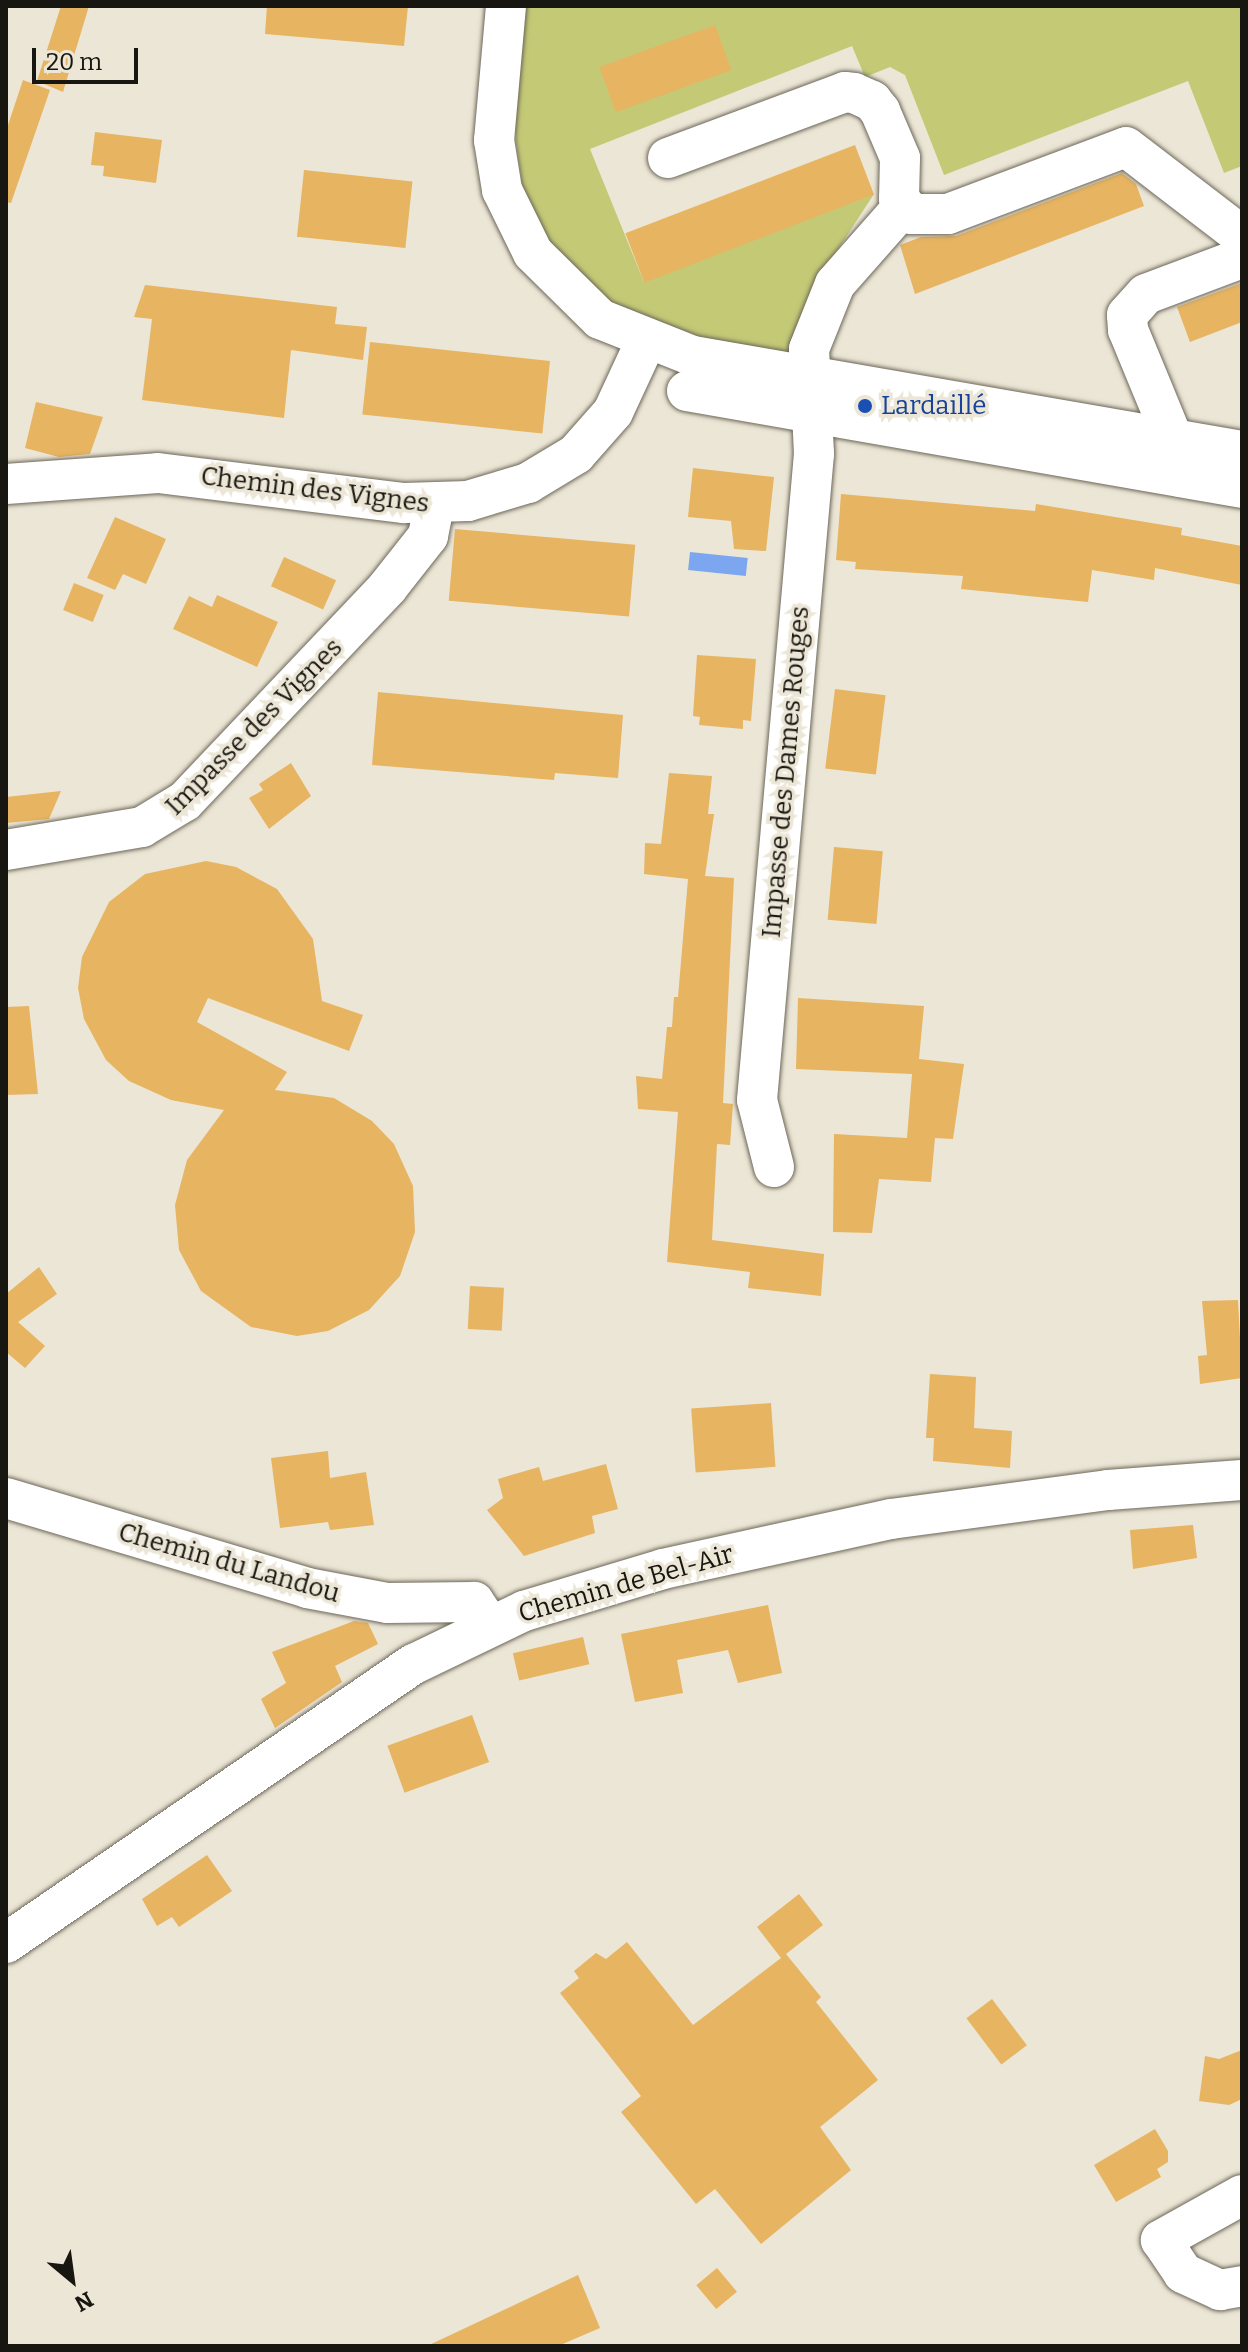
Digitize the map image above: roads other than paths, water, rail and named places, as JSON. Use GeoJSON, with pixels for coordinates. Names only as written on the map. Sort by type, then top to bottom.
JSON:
{"type":"FeatureCollection","features":[{"type":"Feature","properties":{"kind":"street"},"geometry":{"type":"LineString","coordinates":[[506,6],[494,118],[497,161],[515,222],[557,281],[600,319],[646,341],[811,394],[1242,488]]}},
{"type":"Feature","properties":{"kind":"street"},"geometry":{"type":"LineString","coordinates":[[668,158],[854,93],[880,111],[900,158],[903,207],[923,217],[948,214],[1126,147],[1242,236]]}},
{"type":"Feature","properties":{"kind":"street","name":"Impasse des Dames Rouges"},"geometry":{"type":"LineString","coordinates":[[774,1167],[757,1100],[814,454],[809,349],[824,302],[848,265],[903,207]]}},
{"type":"Feature","properties":{"kind":"street"},"geometry":{"type":"LineString","coordinates":[[1173,439],[1128,330],[1127,315],[1146,294],[1242,258]]}},
{"type":"Feature","properties":{"kind":"street","name":"Chemin des Vignes"},"geometry":{"type":"LineString","coordinates":[[6,484],[158,473],[434,505],[514,488],[576,454],[613,412],[646,341]]}},
{"type":"Feature","properties":{"kind":"street"},"geometry":{"type":"LineString","coordinates":[[687,391],[811,394],[1173,439],[1242,451]]}},
{"type":"Feature","properties":{"kind":"street","name":"Impasse des Vignes"},"geometry":{"type":"LineString","coordinates":[[6,850],[142,827],[185,801],[387,588],[428,536],[434,505]]}},
{"type":"Feature","properties":{"kind":"street","name":"Chemin de Bel-Air"},"geometry":{"type":"LineString","coordinates":[[6,1943],[414,1664],[490,1626],[570,1595],[663,1569],[891,1519],[1077,1493],[1242,1480]]}},
{"type":"Feature","properties":{"kind":"street","name":"Chemin du Landou"},"geometry":{"type":"LineString","coordinates":[[6,1498],[307,1588],[387,1603],[474,1602],[490,1626]]}},
{"type":"Feature","properties":{"kind":"street"},"geometry":{"type":"LineString","coordinates":[[1242,2195],[1161,2240],[1183,2273],[1220,2290],[1242,2286]]}},
{"type":"Feature","properties":{"kind":"water"},"geometry":{"type":"Polygon","coordinates":[[[690,552],[748,558],[746,576],[688,570],[690,552]]]}},
{"type":"Feature","properties":{"kind":"place","name":"Lardaillé"},"geometry":{"type":"Point","coordinates":[865,406]}}]}
